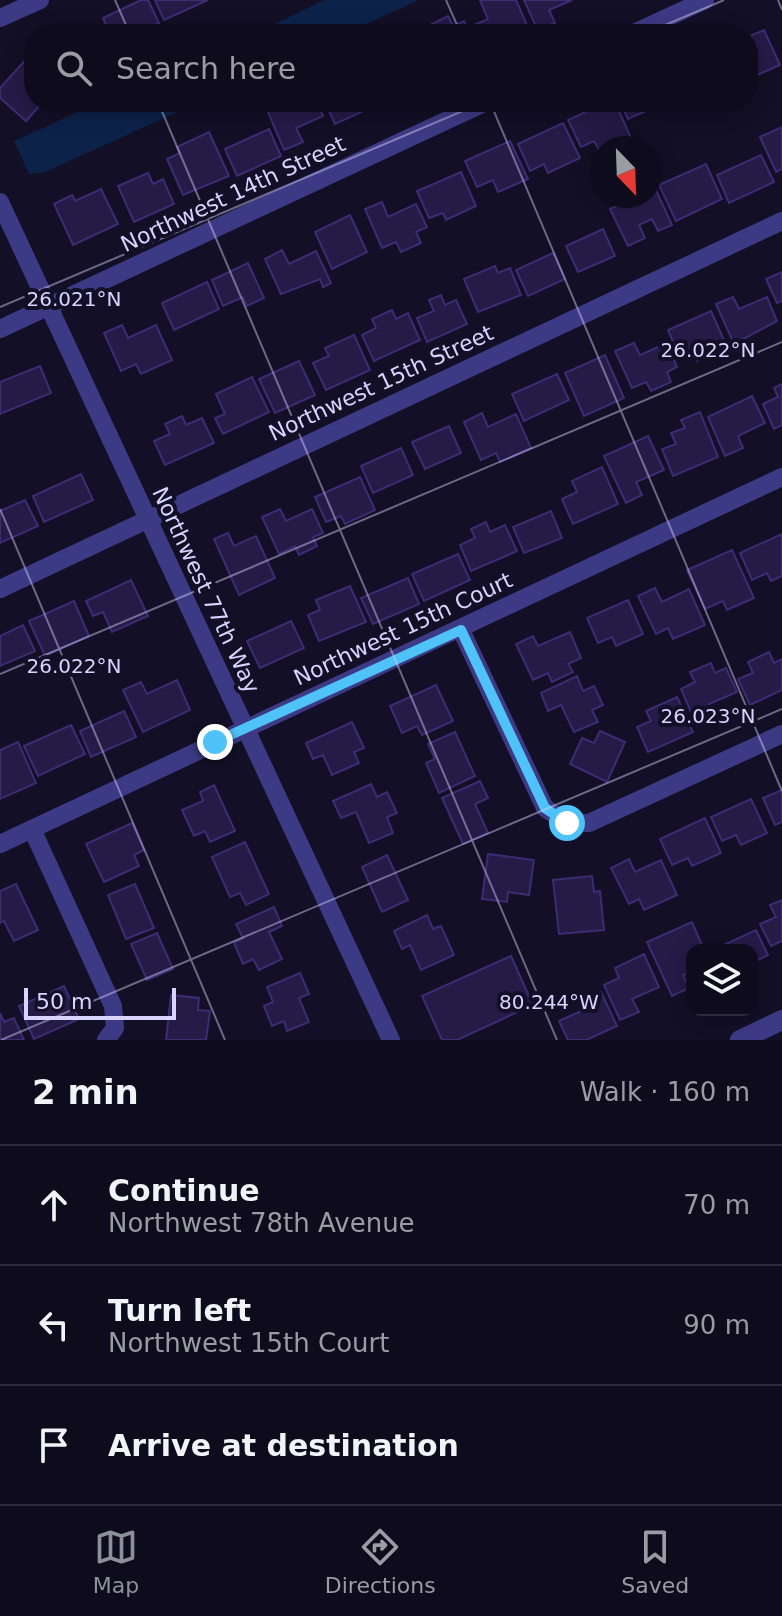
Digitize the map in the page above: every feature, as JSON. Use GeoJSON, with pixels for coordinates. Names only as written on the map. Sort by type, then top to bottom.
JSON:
{"type":"FeatureCollection","features":[{"type":"Feature","properties":{"kind":"street"},"geometry":{"type":"LineString","coordinates":[[0,18],[40,0]]}},
{"type":"Feature","properties":{"kind":"street"},"geometry":{"type":"LineString","coordinates":[[653,24],[705,0]]}},
{"type":"Feature","properties":{"kind":"street","name":"Northwest 14th Street"},"geometry":{"type":"LineString","coordinates":[[0,329],[465,112]]}},
{"type":"Feature","properties":{"kind":"street","name":"Northwest 77th Way"},"geometry":{"type":"LineString","coordinates":[[0,202],[391,1040]]}},
{"type":"Feature","properties":{"kind":"street","name":"Northwest 15th Street"},"geometry":{"type":"LineString","coordinates":[[0,589],[782,221]]}},
{"type":"Feature","properties":{"kind":"street","name":"Northwest 15th Court"},"geometry":{"type":"LineString","coordinates":[[0,844],[782,477]]}},
{"type":"Feature","properties":{"kind":"street"},"geometry":{"type":"LineString","coordinates":[[461,630],[545,808],[567,823],[589,823],[782,734]]}},
{"type":"Feature","properties":{"kind":"street"},"geometry":{"type":"LineString","coordinates":[[32,829],[113,1006],[110,1034]]}},
{"type":"Feature","properties":{"kind":"street"},"geometry":{"type":"LineString","coordinates":[[740,1040],[782,1020]]}},
{"type":"Feature","properties":{"kind":"water"},"geometry":{"type":"Polygon","coordinates":[[[325,0],[419,0],[366,24],[274,24],[325,0]]]}},
{"type":"Feature","properties":{"kind":"water"},"geometry":{"type":"Polygon","coordinates":[[[78,112],[178,112],[45,172],[29,174],[14,141],[78,112]]]}},
{"type":"Feature","properties":{"kind":"building"},"geometry":{"type":"Polygon","coordinates":[[[141,0],[148,0],[159,23],[106,24],[103,18],[141,0]]]}},
{"type":"Feature","properties":{"kind":"building"},"geometry":{"type":"Polygon","coordinates":[[[155,0],[208,0],[164,20],[155,0]]]}},
{"type":"Feature","properties":{"kind":"building"},"geometry":{"type":"Polygon","coordinates":[[[480,0],[516,0],[526,24],[476,24],[488,19],[480,0]]]}},
{"type":"Feature","properties":{"kind":"building"},"geometry":{"type":"Polygon","coordinates":[[[524,0],[572,0],[549,10],[555,23],[535,24],[524,0]]]}},
{"type":"Feature","properties":{"kind":"building"},"geometry":{"type":"Polygon","coordinates":[[[448,16],[452,24],[432,24],[448,16]]]}},
{"type":"Feature","properties":{"kind":"building"},"geometry":{"type":"Polygon","coordinates":[[[764,30],[780,65],[758,75],[758,33],[764,30]]]}},
{"type":"Feature","properties":{"kind":"building"},"geometry":{"type":"Polygon","coordinates":[[[24,62],[24,112],[34,112],[26,121],[0,98],[0,88],[24,62]]]}},
{"type":"Feature","properties":{"kind":"building"},"geometry":{"type":"Polygon","coordinates":[[[268,112],[321,112],[323,116],[296,128],[303,142],[284,150],[268,112]]]}},
{"type":"Feature","properties":{"kind":"building"},"geometry":{"type":"Polygon","coordinates":[[[329,112],[361,112],[335,124],[329,112]]]}},
{"type":"Feature","properties":{"kind":"building"},"geometry":{"type":"Polygon","coordinates":[[[585,112],[619,112],[630,136],[590,136],[590,143],[581,147],[568,120],[585,112]]]}},
{"type":"Feature","properties":{"kind":"building"},"geometry":{"type":"Polygon","coordinates":[[[625,112],[644,112],[628,119],[625,112]]]}},
{"type":"Feature","properties":{"kind":"building"},"geometry":{"type":"Polygon","coordinates":[[[563,123],[580,158],[548,173],[544,164],[530,171],[518,144],[563,123]]]}},
{"type":"Feature","properties":{"kind":"building"},"geometry":{"type":"Polygon","coordinates":[[[782,127],[782,169],[776,172],[760,137],[782,127]]]}},
{"type":"Feature","properties":{"kind":"building"},"geometry":{"type":"Polygon","coordinates":[[[269,129],[281,156],[237,176],[225,149],[269,129]]]}},
{"type":"Feature","properties":{"kind":"building"},"geometry":{"type":"Polygon","coordinates":[[[209,132],[229,176],[183,195],[167,159],[180,153],[177,147],[209,132]]]}},
{"type":"Feature","properties":{"kind":"building"},"geometry":{"type":"Polygon","coordinates":[[[510,141],[528,179],[498,192],[493,180],[477,187],[465,161],[510,141]]]}},
{"type":"Feature","properties":{"kind":"building"},"geometry":{"type":"Polygon","coordinates":[[[761,155],[774,182],[729,203],[717,175],[761,155]]]}},
{"type":"Feature","properties":{"kind":"building"},"geometry":{"type":"Polygon","coordinates":[[[706,164],[722,199],[676,221],[662,191],[662,184],[706,164]]]}},
{"type":"Feature","properties":{"kind":"building"},"geometry":{"type":"Polygon","coordinates":[[[461,172],[476,206],[446,220],[443,213],[429,218],[417,191],[461,172]]]}},
{"type":"Feature","properties":{"kind":"building"},"geometry":{"type":"Polygon","coordinates":[[[148,173],[153,184],[163,179],[174,204],[134,222],[118,186],[148,173]]]}},
{"type":"Feature","properties":{"kind":"building"},"geometry":{"type":"Polygon","coordinates":[[[101,189],[118,224],[73,245],[54,204],[72,195],[75,201],[101,189]]]}},
{"type":"Feature","properties":{"kind":"building"},"geometry":{"type":"Polygon","coordinates":[[[382,202],[388,217],[416,204],[427,227],[416,232],[421,243],[401,252],[396,242],[382,248],[365,209],[382,202]]]}},
{"type":"Feature","properties":{"kind":"building"},"geometry":{"type":"Polygon","coordinates":[[[662,203],[672,225],[658,231],[652,219],[639,225],[645,238],[628,246],[610,209],[662,208],[662,203]]]}},
{"type":"Feature","properties":{"kind":"building"},"geometry":{"type":"Polygon","coordinates":[[[350,215],[367,252],[332,269],[315,232],[350,215]]]}},
{"type":"Feature","properties":{"kind":"building"},"geometry":{"type":"Polygon","coordinates":[[[603,229],[615,256],[578,272],[566,246],[603,229]]]}},
{"type":"Feature","properties":{"kind":"building"},"geometry":{"type":"Polygon","coordinates":[[[282,250],[289,264],[316,251],[331,283],[323,287],[320,279],[281,294],[265,259],[282,250]]]}},
{"type":"Feature","properties":{"kind":"building"},"geometry":{"type":"Polygon","coordinates":[[[553,253],[565,279],[528,296],[516,270],[553,253]]]}},
{"type":"Feature","properties":{"kind":"building"},"geometry":{"type":"Polygon","coordinates":[[[248,263],[264,298],[247,306],[243,297],[223,306],[212,280],[248,263]]]}},
{"type":"Feature","properties":{"kind":"building"},"geometry":{"type":"Polygon","coordinates":[[[495,266],[498,273],[510,268],[521,295],[478,312],[464,279],[495,266]]]}},
{"type":"Feature","properties":{"kind":"building"},"geometry":{"type":"Polygon","coordinates":[[[782,272],[782,301],[777,303],[766,279],[782,272]]]}},
{"type":"Feature","properties":{"kind":"building"},"geometry":{"type":"Polygon","coordinates":[[[207,282],[219,309],[174,330],[162,303],[207,282]]]}},
{"type":"Feature","properties":{"kind":"building"},"geometry":{"type":"Polygon","coordinates":[[[441,295],[445,305],[456,300],[467,324],[427,342],[417,318],[434,311],[429,300],[441,295]]]}},
{"type":"Feature","properties":{"kind":"building"},"geometry":{"type":"Polygon","coordinates":[[[733,297],[739,309],[767,297],[777,321],[734,344],[716,304],[733,297]]]}},
{"type":"Feature","properties":{"kind":"building"},"geometry":{"type":"Polygon","coordinates":[[[392,310],[396,319],[408,313],[420,340],[374,361],[362,335],[376,328],[372,319],[392,310]]]}},
{"type":"Feature","properties":{"kind":"building"},"geometry":{"type":"Polygon","coordinates":[[[711,311],[727,347],[697,361],[692,351],[679,356],[668,330],[711,311]]]}},
{"type":"Feature","properties":{"kind":"building"},"geometry":{"type":"Polygon","coordinates":[[[122,325],[128,338],[156,325],[172,360],[141,374],[136,364],[121,371],[104,333],[122,325]]]}},
{"type":"Feature","properties":{"kind":"building"},"geometry":{"type":"Polygon","coordinates":[[[354,335],[370,370],[326,390],[313,363],[329,356],[325,348],[354,335]]]}},
{"type":"Feature","properties":{"kind":"building"},"geometry":{"type":"Polygon","coordinates":[[[634,343],[640,355],[667,343],[677,367],[667,372],[671,382],[651,391],[646,382],[632,388],[615,351],[634,343]]]}},
{"type":"Feature","properties":{"kind":"building"},"geometry":{"type":"Polygon","coordinates":[[[605,355],[624,398],[584,416],[565,373],[605,355]]]}},
{"type":"Feature","properties":{"kind":"building"},"geometry":{"type":"Polygon","coordinates":[[[299,361],[315,395],[275,413],[259,379],[299,361]]]}},
{"type":"Feature","properties":{"kind":"building"},"geometry":{"type":"Polygon","coordinates":[[[40,366],[51,393],[0,414],[0,382],[40,366]]]}},
{"type":"Feature","properties":{"kind":"building"},"geometry":{"type":"Polygon","coordinates":[[[557,374],[569,400],[524,421],[512,394],[557,374]]]}},
{"type":"Feature","properties":{"kind":"building"},"geometry":{"type":"Polygon","coordinates":[[[252,377],[269,412],[223,434],[215,418],[225,414],[216,394],[252,377]]]}},
{"type":"Feature","properties":{"kind":"building"},"geometry":{"type":"Polygon","coordinates":[[[782,384],[782,425],[774,429],[763,404],[778,397],[774,388],[782,384]]]}},
{"type":"Feature","properties":{"kind":"building"},"geometry":{"type":"Polygon","coordinates":[[[752,396],[765,423],[738,436],[743,448],[725,456],[708,417],[752,396]]]}},
{"type":"Feature","properties":{"kind":"building"},"geometry":{"type":"Polygon","coordinates":[[[700,412],[718,457],[673,476],[662,449],[676,444],[671,433],[685,428],[681,420],[700,412]]]}},
{"type":"Feature","properties":{"kind":"building"},"geometry":{"type":"Polygon","coordinates":[[[482,413],[488,427],[516,414],[531,448],[500,462],[496,453],[481,460],[464,422],[482,413]]]}},
{"type":"Feature","properties":{"kind":"building"},"geometry":{"type":"Polygon","coordinates":[[[182,416],[186,425],[202,418],[214,443],[165,465],[154,441],[170,434],[165,424],[182,416]]]}},
{"type":"Feature","properties":{"kind":"building"},"geometry":{"type":"Polygon","coordinates":[[[449,426],[461,453],[425,469],[412,442],[449,426]]]}},
{"type":"Feature","properties":{"kind":"building"},"geometry":{"type":"Polygon","coordinates":[[[648,436],[664,470],[636,482],[642,495],[626,503],[604,456],[648,436]]]}},
{"type":"Feature","properties":{"kind":"building"},"geometry":{"type":"Polygon","coordinates":[[[401,448],[413,475],[373,493],[361,466],[401,448]]]}},
{"type":"Feature","properties":{"kind":"building"},"geometry":{"type":"Polygon","coordinates":[[[602,467],[618,504],[573,524],[562,499],[577,492],[572,481],[602,467]]]}},
{"type":"Feature","properties":{"kind":"building"},"geometry":{"type":"Polygon","coordinates":[[[81,474],[93,500],[44,522],[33,496],[81,474]]]}},
{"type":"Feature","properties":{"kind":"building"},"geometry":{"type":"Polygon","coordinates":[[[360,477],[375,510],[345,524],[341,516],[326,522],[315,497],[360,477]]]}},
{"type":"Feature","properties":{"kind":"building"},"geometry":{"type":"Polygon","coordinates":[[[25,500],[38,526],[0,543],[0,511],[25,500]]]}},
{"type":"Feature","properties":{"kind":"building"},"geometry":{"type":"Polygon","coordinates":[[[280,509],[286,521],[312,509],[323,533],[313,537],[317,546],[299,555],[295,546],[279,554],[262,517],[280,509]]]}},
{"type":"Feature","properties":{"kind":"building"},"geometry":{"type":"Polygon","coordinates":[[[551,511],[562,538],[524,553],[513,527],[551,511]]]}},
{"type":"Feature","properties":{"kind":"building"},"geometry":{"type":"Polygon","coordinates":[[[486,522],[490,532],[505,525],[517,551],[471,571],[460,545],[475,538],[471,529],[486,522]]]}},
{"type":"Feature","properties":{"kind":"building"},"geometry":{"type":"Polygon","coordinates":[[[228,533],[234,546],[256,536],[275,578],[239,595],[214,539],[228,533]]]}},
{"type":"Feature","properties":{"kind":"building"},"geometry":{"type":"Polygon","coordinates":[[[782,534],[782,576],[771,581],[767,573],[752,580],[740,553],[782,534]]]}},
{"type":"Feature","properties":{"kind":"building"},"geometry":{"type":"Polygon","coordinates":[[[732,550],[754,598],[727,610],[723,601],[705,609],[687,570],[732,550]]]}},
{"type":"Feature","properties":{"kind":"building"},"geometry":{"type":"Polygon","coordinates":[[[458,554],[470,580],[424,601],[412,574],[458,554]]]}},
{"type":"Feature","properties":{"kind":"building"},"geometry":{"type":"Polygon","coordinates":[[[408,578],[419,604],[373,624],[361,598],[408,578]]]}},
{"type":"Feature","properties":{"kind":"building"},"geometry":{"type":"Polygon","coordinates":[[[131,580],[148,616],[112,632],[103,612],[93,616],[86,601],[131,580]]]}},
{"type":"Feature","properties":{"kind":"building"},"geometry":{"type":"Polygon","coordinates":[[[350,586],[366,622],[319,641],[308,615],[320,610],[316,600],[350,586]]]}},
{"type":"Feature","properties":{"kind":"building"},"geometry":{"type":"Polygon","coordinates":[[[655,588],[662,602],[689,589],[705,625],[673,639],[668,628],[656,634],[638,596],[655,588]]]}},
{"type":"Feature","properties":{"kind":"building"},"geometry":{"type":"Polygon","coordinates":[[[628,600],[643,634],[616,646],[612,637],[598,643],[587,618],[628,600]]]}},
{"type":"Feature","properties":{"kind":"building"},"geometry":{"type":"Polygon","coordinates":[[[74,601],[89,636],[45,656],[29,621],[74,601]]]}},
{"type":"Feature","properties":{"kind":"building"},"geometry":{"type":"Polygon","coordinates":[[[291,621],[304,648],[260,668],[247,641],[291,621]]]}},
{"type":"Feature","properties":{"kind":"building"},"geometry":{"type":"Polygon","coordinates":[[[23,625],[35,651],[0,666],[0,636],[23,625]]]}},
{"type":"Feature","properties":{"kind":"building"},"geometry":{"type":"Polygon","coordinates":[[[570,632],[581,658],[568,664],[573,672],[552,682],[548,673],[533,680],[516,644],[533,636],[538,646],[570,632]]]}},
{"type":"Feature","properties":{"kind":"building"},"geometry":{"type":"Polygon","coordinates":[[[769,652],[774,663],[782,659],[782,690],[750,705],[738,679],[753,673],[748,662],[769,652]]]}},
{"type":"Feature","properties":{"kind":"building"},"geometry":{"type":"Polygon","coordinates":[[[711,663],[715,673],[726,668],[737,692],[709,704],[716,718],[697,726],[681,689],[695,682],[690,672],[711,663]]]}},
{"type":"Feature","properties":{"kind":"building"},"geometry":{"type":"Polygon","coordinates":[[[577,676],[583,691],[594,686],[603,705],[592,710],[598,722],[574,732],[561,705],[548,711],[541,693],[577,676]]]}},
{"type":"Feature","properties":{"kind":"building"},"geometry":{"type":"Polygon","coordinates":[[[177,680],[190,710],[143,732],[123,690],[141,682],[147,694],[177,680]]]}},
{"type":"Feature","properties":{"kind":"building"},"geometry":{"type":"Polygon","coordinates":[[[436,685],[453,721],[422,735],[417,726],[402,733],[390,706],[436,685]]]}},
{"type":"Feature","properties":{"kind":"building"},"geometry":{"type":"Polygon","coordinates":[[[677,697],[693,732],[648,752],[637,727],[651,721],[646,711],[677,697]]]}},
{"type":"Feature","properties":{"kind":"building"},"geometry":{"type":"Polygon","coordinates":[[[124,711],[136,737],[91,757],[80,731],[124,711]]]}},
{"type":"Feature","properties":{"kind":"building"},"geometry":{"type":"Polygon","coordinates":[[[352,722],[364,748],[354,752],[359,763],[332,775],[323,755],[313,759],[306,743],[352,722]]]}},
{"type":"Feature","properties":{"kind":"building"},"geometry":{"type":"Polygon","coordinates":[[[71,725],[85,754],[38,776],[24,746],[71,725]]]}},
{"type":"Feature","properties":{"kind":"building"},"geometry":{"type":"Polygon","coordinates":[[[600,731],[625,742],[607,782],[570,764],[582,738],[594,743],[600,731]]]}},
{"type":"Feature","properties":{"kind":"building"},"geometry":{"type":"Polygon","coordinates":[[[455,732],[475,776],[439,793],[426,763],[435,759],[428,744],[455,732]]]}},
{"type":"Feature","properties":{"kind":"building"},"geometry":{"type":"Polygon","coordinates":[[[18,742],[36,783],[0,799],[0,750],[18,742]]]}},
{"type":"Feature","properties":{"kind":"building"},"geometry":{"type":"Polygon","coordinates":[[[480,781],[488,798],[475,804],[488,833],[463,844],[442,798],[480,781]]]}},
{"type":"Feature","properties":{"kind":"building"},"geometry":{"type":"Polygon","coordinates":[[[371,784],[377,797],[387,792],[397,813],[387,817],[393,833],[369,843],[356,812],[341,818],[333,801],[371,784]]]}},
{"type":"Feature","properties":{"kind":"building"},"geometry":{"type":"Polygon","coordinates":[[[214,785],[235,831],[210,842],[205,831],[194,836],[182,810],[203,801],[200,792],[214,785]]]}},
{"type":"Feature","properties":{"kind":"building"},"geometry":{"type":"Polygon","coordinates":[[[782,790],[782,822],[775,825],[763,798],[782,790]]]}},
{"type":"Feature","properties":{"kind":"building"},"geometry":{"type":"Polygon","coordinates":[[[751,799],[767,833],[741,845],[736,835],[722,841],[711,817],[751,799]]]}},
{"type":"Feature","properties":{"kind":"building"},"geometry":{"type":"Polygon","coordinates":[[[705,818],[721,853],[692,866],[688,858],[672,865],[660,839],[705,818]]]}},
{"type":"Feature","properties":{"kind":"building"},"geometry":{"type":"Polygon","coordinates":[[[132,823],[144,850],[134,855],[139,866],[104,882],[86,844],[132,823]]]}},
{"type":"Feature","properties":{"kind":"building"},"geometry":{"type":"Polygon","coordinates":[[[245,842],[269,894],[246,905],[240,893],[230,897],[212,857],[245,842]]]}},
{"type":"Feature","properties":{"kind":"building"},"geometry":{"type":"Polygon","coordinates":[[[488,854],[534,860],[529,895],[508,892],[507,902],[482,899],[488,854]]]}},
{"type":"Feature","properties":{"kind":"building"},"geometry":{"type":"Polygon","coordinates":[[[387,855],[408,900],[382,912],[362,867],[387,855]]]}},
{"type":"Feature","properties":{"kind":"building"},"geometry":{"type":"Polygon","coordinates":[[[629,859],[635,872],[661,860],[677,895],[644,910],[639,899],[629,904],[611,868],[629,859]]]}},
{"type":"Feature","properties":{"kind":"building"},"geometry":{"type":"Polygon","coordinates":[[[592,876],[594,892],[600,891],[604,930],[559,934],[553,880],[592,876]]]}},
{"type":"Feature","properties":{"kind":"building"},"geometry":{"type":"Polygon","coordinates":[[[16,884],[38,930],[14,941],[4,921],[0,923],[0,891],[16,884]]]}},
{"type":"Feature","properties":{"kind":"building"},"geometry":{"type":"Polygon","coordinates":[[[135,884],[154,928],[126,939],[108,895],[135,884]]]}},
{"type":"Feature","properties":{"kind":"building"},"geometry":{"type":"Polygon","coordinates":[[[782,900],[782,941],[771,946],[760,924],[776,917],[770,905],[782,900]]]}},
{"type":"Feature","properties":{"kind":"building"},"geometry":{"type":"Polygon","coordinates":[[[274,907],[282,926],[269,932],[282,959],[259,970],[253,959],[243,964],[234,943],[243,938],[236,924],[274,907]]]}},
{"type":"Feature","properties":{"kind":"building"},"geometry":{"type":"Polygon","coordinates":[[[427,915],[433,929],[441,926],[454,955],[421,970],[410,945],[402,949],[394,931],[427,915]]]}},
{"type":"Feature","properties":{"kind":"building"},"geometry":{"type":"Polygon","coordinates":[[[692,922],[701,944],[686,944],[686,974],[683,975],[686,989],[672,996],[647,942],[692,922]]]}},
{"type":"Feature","properties":{"kind":"building"},"geometry":{"type":"Polygon","coordinates":[[[756,930],[768,955],[758,960],[758,944],[726,944],[756,930]]]}},
{"type":"Feature","properties":{"kind":"building"},"geometry":{"type":"Polygon","coordinates":[[[157,933],[173,969],[147,980],[131,944],[157,933]]]}},
{"type":"Feature","properties":{"kind":"building"},"geometry":{"type":"Polygon","coordinates":[[[644,954],[659,987],[632,999],[639,1012],[620,1020],[604,985],[619,978],[615,968],[644,954]]]}},
{"type":"Feature","properties":{"kind":"building"},"geometry":{"type":"Polygon","coordinates":[[[511,956],[533,1005],[457,1040],[442,1040],[422,996],[511,956]]]}},
{"type":"Feature","properties":{"kind":"building"},"geometry":{"type":"Polygon","coordinates":[[[300,973],[309,994],[299,998],[309,1022],[287,1031],[284,1021],[272,1026],[264,1006],[273,1002],[267,987],[300,973]]]}},
{"type":"Feature","properties":{"kind":"building"},"geometry":{"type":"Polygon","coordinates":[[[64,986],[79,1019],[34,1039],[19,1006],[64,986]]]}},
{"type":"Feature","properties":{"kind":"building"},"geometry":{"type":"Polygon","coordinates":[[[601,992],[617,1026],[586,1040],[568,1040],[559,1021],[590,1007],[586,998],[601,992]]]}},
{"type":"Feature","properties":{"kind":"building"},"geometry":{"type":"Polygon","coordinates":[[[171,995],[199,998],[198,1010],[210,1011],[206,1040],[166,1040],[171,995]]]}},
{"type":"Feature","properties":{"kind":"building"},"geometry":{"type":"Polygon","coordinates":[[[0,1013],[4,1022],[14,1018],[24,1040],[0,1040],[0,1013]]]}},
{"type":"Feature","properties":{"kind":"route"},"geometry":{"type":"LineString","coordinates":[[215,742],[461,630],[545,808],[567,823]]}}]}
